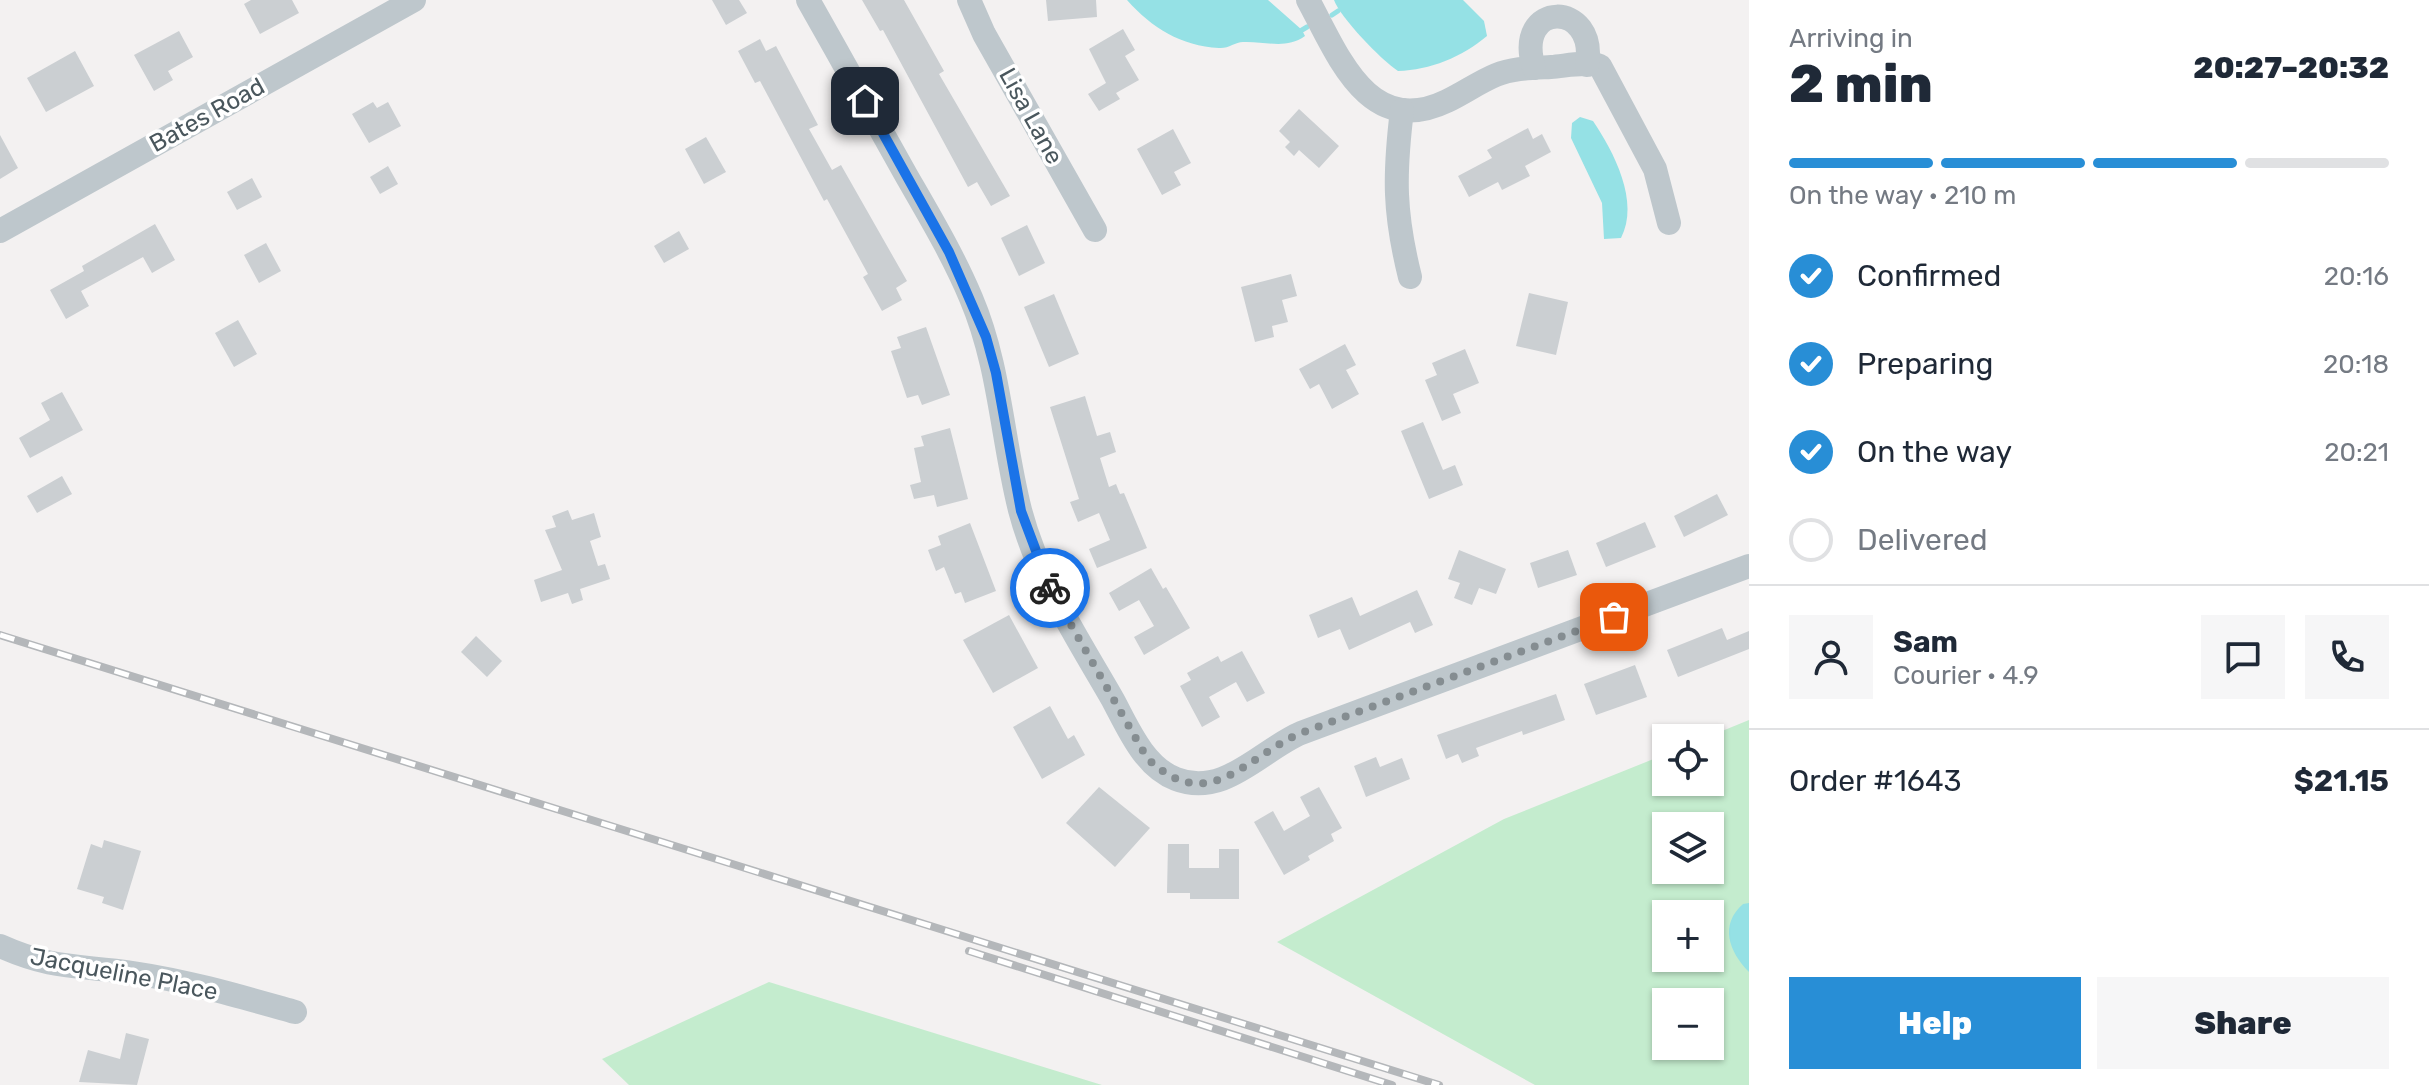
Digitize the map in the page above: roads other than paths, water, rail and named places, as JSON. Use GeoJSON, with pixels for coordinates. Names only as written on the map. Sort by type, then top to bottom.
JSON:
{"type":"FeatureCollection","features":[{"type":"Feature","properties":{"kind":"street","name":"Bates Road"},"geometry":{"type":"LineString","coordinates":[[0,231],[414,0]]}},
{"type":"Feature","properties":{"kind":"street"},"geometry":{"type":"LineString","coordinates":[[808,0],[949,252],[971,298],[996,373],[1021,511],[1053,595],[1135,739],[1161,771],[1188,783],[1220,781],[1234,775],[1281,742],[1301,733],[1749,566]]}},
{"type":"Feature","properties":{"kind":"street","name":"Lisa Lane"},"geometry":{"type":"LineString","coordinates":[[969,0],[984,34],[1095,230]]}},
{"type":"Feature","properties":{"kind":"street"},"geometry":{"type":"LineString","coordinates":[[1308,0],[1349,75],[1360,88],[1374,100],[1402,110],[1433,107],[1497,74],[1534,68],[1600,66],[1649,155],[1660,182],[1669,223]]}},
{"type":"Feature","properties":{"kind":"street"},"geometry":{"type":"LineString","coordinates":[[1534,68],[1529,44],[1531,33],[1545,16],[1556,13],[1567,13],[1577,18],[1584,28],[1588,40],[1587,65]]}},
{"type":"Feature","properties":{"kind":"street"},"geometry":{"type":"LineString","coordinates":[[1402,110],[1395,195],[1398,231],[1410,277]]}},
{"type":"Feature","properties":{"kind":"street","name":"Jacqueline Place"},"geometry":{"type":"LineString","coordinates":[[0,946],[50,965],[130,972],[186,983],[295,1012]]}},
{"type":"Feature","properties":{"kind":"water"},"geometry":{"type":"Polygon","coordinates":[[[1127,0],[1268,0],[1305,36],[1283,44],[1243,42],[1222,48],[1205,47],[1168,34],[1127,0]]]}},
{"type":"Feature","properties":{"kind":"water"},"geometry":{"type":"Polygon","coordinates":[[[1334,0],[1463,0],[1484,21],[1487,36],[1445,61],[1398,71],[1362,38],[1334,0]]]}},
{"type":"Feature","properties":{"kind":"water"},"geometry":{"type":"Polygon","coordinates":[[[1580,117],[1593,121],[1609,147],[1622,178],[1628,209],[1621,238],[1604,239],[1602,203],[1571,138],[1572,123],[1580,117]]]}},
{"type":"Feature","properties":{"kind":"water"},"geometry":{"type":"Polygon","coordinates":[[[1749,903],[1749,972],[1736,956],[1729,929],[1736,912],[1743,904],[1749,903]]]}},
{"type":"Feature","properties":{"kind":"waterway"},"geometry":{"type":"LineString","coordinates":[[1332,15],[1338,11]]}},
{"type":"Feature","properties":{"kind":"waterway"},"geometry":{"type":"LineString","coordinates":[[1302,30],[1307,27]]}},
{"type":"Feature","properties":{"kind":"railway"},"geometry":{"type":"LineString","coordinates":[[0,635],[1439,1085]]}},
{"type":"Feature","properties":{"kind":"railway"},"geometry":{"type":"LineString","coordinates":[[969,951],[1392,1085]]}}]}
